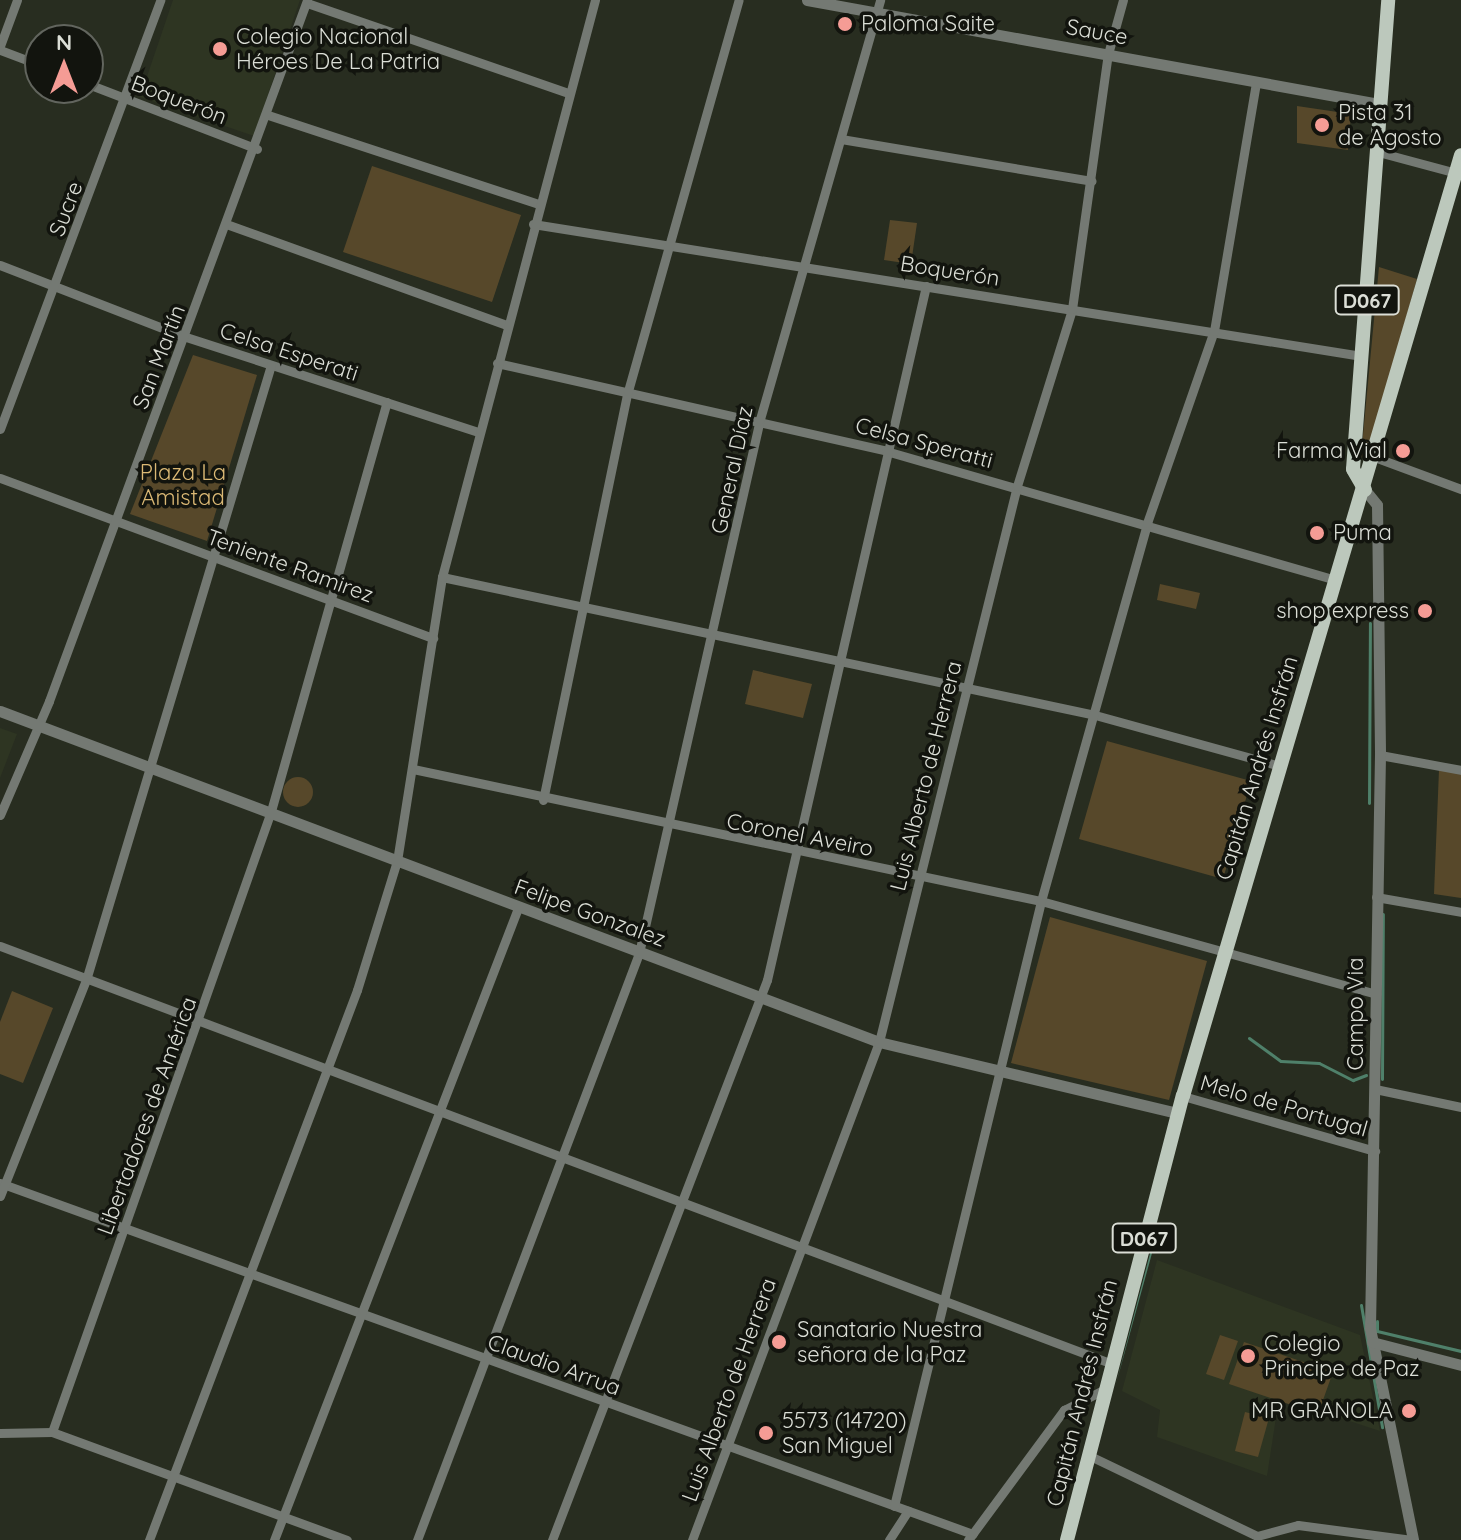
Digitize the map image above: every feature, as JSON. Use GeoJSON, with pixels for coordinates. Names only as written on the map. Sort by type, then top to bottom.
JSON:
{"type":"FeatureCollection","features":[{"type":"Feature","properties":{"kind":"main road","name":"D067"},"geometry":{"type":"LineString","coordinates":[[1365,490],[1353,469],[1388,0]]}},
{"type":"Feature","properties":{"kind":"main road","name":"D067"},"geometry":{"type":"LineString","coordinates":[[1365,490],[1377,458],[1459,173],[1461,155]]}},
{"type":"Feature","properties":{"kind":"main road","name":"Capitán Andrés Insfrán"},"geometry":{"type":"LineString","coordinates":[[1067,1540],[1110,1363],[1178,1113],[1365,490]]}},
{"type":"Feature","properties":{"kind":"street"},"geometry":{"type":"LineString","coordinates":[[17,0],[0,48],[24,58]]}},
{"type":"Feature","properties":{"kind":"street","name":"Sucre"},"geometry":{"type":"LineString","coordinates":[[0,429],[126,99],[160,0]]}},
{"type":"Feature","properties":{"kind":"street"},"geometry":{"type":"LineString","coordinates":[[149,1540],[327,1068],[397,861],[442,577],[539,201],[595,0]]}},
{"type":"Feature","properties":{"kind":"street"},"geometry":{"type":"LineString","coordinates":[[543,800],[628,391],[739,0]]}},
{"type":"Feature","properties":{"kind":"street","name":"Sauce"},"geometry":{"type":"LineString","coordinates":[[807,0],[1379,104]]}},
{"type":"Feature","properties":{"kind":"street","name":"General Díaz"},"geometry":{"type":"LineString","coordinates":[[417,1540],[560,1155],[639,953],[672,828],[716,635],[760,419],[880,0]]}},
{"type":"Feature","properties":{"kind":"street","name":"Luis Alberto de Herrera"},"geometry":{"type":"LineString","coordinates":[[692,1540],[879,1042],[1017,486],[1072,309],[1108,54],[1123,0]]}},
{"type":"Feature","properties":{"kind":"street"},"geometry":{"type":"LineString","coordinates":[[307,1],[569,93]]}},
{"type":"Feature","properties":{"kind":"street","name":"San Martín"},"geometry":{"type":"LineString","coordinates":[[0,815],[38,725],[229,225],[307,1]]}},
{"type":"Feature","properties":{"kind":"street"},"geometry":{"type":"LineString","coordinates":[[894,1506],[1041,901],[1147,523],[1214,331],[1256,83]]}},
{"type":"Feature","properties":{"kind":"street","name":"Boquerón"},"geometry":{"type":"LineString","coordinates":[[104,90],[257,149]]}},
{"type":"Feature","properties":{"kind":"street"},"geometry":{"type":"LineString","coordinates":[[268,115],[539,201]]}},
{"type":"Feature","properties":{"kind":"street"},"geometry":{"type":"LineString","coordinates":[[841,139],[1091,181]]}},
{"type":"Feature","properties":{"kind":"street"},"geometry":{"type":"LineString","coordinates":[[1378,152],[1459,173]]}},
{"type":"Feature","properties":{"kind":"street","name":"Boquerón"},"geometry":{"type":"LineString","coordinates":[[533,224],[1362,356]]}},
{"type":"Feature","properties":{"kind":"street"},"geometry":{"type":"LineString","coordinates":[[229,225],[507,325]]}},
{"type":"Feature","properties":{"kind":"street","name":"Celsa Esperati"},"geometry":{"type":"LineString","coordinates":[[0,265],[186,337],[479,432]]}},
{"type":"Feature","properties":{"kind":"street"},"geometry":{"type":"LineString","coordinates":[[552,1540],[779,937],[793,853],[836,660],[926,286]]}},
{"type":"Feature","properties":{"kind":"street","name":"Celsa Speratti"},"geometry":{"type":"LineString","coordinates":[[497,363],[760,419],[886,451],[1147,523],[1337,580]]}},
{"type":"Feature","properties":{"kind":"street"},"geometry":{"type":"LineString","coordinates":[[0,1196],[2,1184],[86,980],[271,365]]}},
{"type":"Feature","properties":{"kind":"street","name":"Libertadores de América"},"geometry":{"type":"LineString","coordinates":[[52,1432],[124,1225],[201,1024],[271,811],[387,402]]}},
{"type":"Feature","properties":{"kind":"street"},"geometry":{"type":"LineString","coordinates":[[1377,458],[1461,489]]}},
{"type":"Feature","properties":{"kind":"street","name":"Teniente Ramirez"},"geometry":{"type":"LineString","coordinates":[[0,478],[433,638]]}},
{"type":"Feature","properties":{"kind":"street","name":"Campo Via"},"geometry":{"type":"LineString","coordinates":[[1365,490],[1377,505],[1380,755],[1372,1342],[1412,1540]]}},
{"type":"Feature","properties":{"kind":"street"},"geometry":{"type":"LineString","coordinates":[[442,577],[1095,715],[1280,766]]}},
{"type":"Feature","properties":{"kind":"street","name":"Felipe Gonzalez"},"geometry":{"type":"LineString","coordinates":[[0,711],[879,1042],[1178,1113]]}},
{"type":"Feature","properties":{"kind":"street"},"geometry":{"type":"LineString","coordinates":[[1380,755],[1461,770]]}},
{"type":"Feature","properties":{"kind":"street","name":"Coronel Aveiro"},"geometry":{"type":"LineString","coordinates":[[413,769],[672,828],[1041,901],[1225,953]]}},
{"type":"Feature","properties":{"kind":"street"},"geometry":{"type":"LineString","coordinates":[[1376,897],[1461,912]]}},
{"type":"Feature","properties":{"kind":"street"},"geometry":{"type":"LineString","coordinates":[[274,1540],[518,908]]}},
{"type":"Feature","properties":{"kind":"street"},"geometry":{"type":"LineString","coordinates":[[0,946],[1110,1363]]}},
{"type":"Feature","properties":{"kind":"street"},"geometry":{"type":"LineString","coordinates":[[1225,953],[1376,994]]}},
{"type":"Feature","properties":{"kind":"street"},"geometry":{"type":"LineString","coordinates":[[1375,1089],[1461,1107]]}},
{"type":"Feature","properties":{"kind":"street","name":"Melo de Portugal"},"geometry":{"type":"LineString","coordinates":[[1183,1096],[1375,1151]]}},
{"type":"Feature","properties":{"kind":"street","name":"Claudio Arrua"},"geometry":{"type":"LineString","coordinates":[[2,1184],[124,1225],[726,1448],[908,1511],[970,1537]]}},
{"type":"Feature","properties":{"kind":"street"},"geometry":{"type":"LineString","coordinates":[[1372,1342],[1461,1365]]}},
{"type":"Feature","properties":{"kind":"street"},"geometry":{"type":"LineString","coordinates":[[970,1537],[1064,1410],[1103,1390]]}},
{"type":"Feature","properties":{"kind":"street"},"geometry":{"type":"LineString","coordinates":[[0,1433],[52,1432],[347,1540]]}},
{"type":"Feature","properties":{"kind":"street"},"geometry":{"type":"LineString","coordinates":[[1088,1455],[1257,1536],[1298,1525],[1412,1540]]}},
{"type":"Feature","properties":{"kind":"street"},"geometry":{"type":"LineString","coordinates":[[889,1540],[908,1511]]}},
{"type":"Feature","properties":{"kind":"shaded area","name":"Colegio Nacional Héroes De La Patria"},"geometry":{"type":"Polygon","coordinates":[[[173,0],[300,0],[254,136],[140,97],[173,0]]]}},
{"type":"Feature","properties":{"kind":"shaded area"},"geometry":{"type":"Polygon","coordinates":[[[0,728],[17,734],[0,778],[0,728]]]}},
{"type":"Feature","properties":{"kind":"shaded area"},"geometry":{"type":"Polygon","coordinates":[[[1152,1246],[1154,1246],[1116,1384],[1152,1246]]]}},
{"type":"Feature","properties":{"kind":"shaded area","name":"Colegio Principe de Paz"},"geometry":{"type":"Polygon","coordinates":[[[1157,1260],[1360,1335],[1380,1431],[1279,1398],[1267,1476],[1157,1437],[1160,1410],[1122,1391],[1157,1260]]]}},
{"type":"Feature","properties":{"kind":"green space","name":"Pista 31 de Agosto"},"geometry":{"type":"Polygon","coordinates":[[[1297,106],[1351,114],[1348,150],[1297,143],[1297,106]]]}},
{"type":"Feature","properties":{"kind":"green space"},"geometry":{"type":"Polygon","coordinates":[[[372,166],[521,215],[492,302],[343,252],[372,166]]]}},
{"type":"Feature","properties":{"kind":"green space"},"geometry":{"type":"Polygon","coordinates":[[[890,220],[917,223],[911,264],[884,260],[890,220]]]}},
{"type":"Feature","properties":{"kind":"green space"},"geometry":{"type":"Polygon","coordinates":[[[1379,267],[1417,279],[1366,460],[1361,456],[1379,267]]]}},
{"type":"Feature","properties":{"kind":"green space","name":"Plaza La Amistad"},"geometry":{"type":"Polygon","coordinates":[[[193,355],[257,375],[207,541],[130,514],[193,355]]]}},
{"type":"Feature","properties":{"kind":"green space"},"geometry":{"type":"Polygon","coordinates":[[[1160,584],[1200,593],[1196,609],[1157,600],[1160,584]]]}},
{"type":"Feature","properties":{"kind":"green space"},"geometry":{"type":"Polygon","coordinates":[[[753,670],[812,684],[803,718],[745,704],[753,670]]]}},
{"type":"Feature","properties":{"kind":"green space"},"geometry":{"type":"Polygon","coordinates":[[[1107,741],[1251,781],[1223,879],[1079,839],[1107,741]]]}},
{"type":"Feature","properties":{"kind":"green space"},"geometry":{"type":"Polygon","coordinates":[[[1439,770],[1461,774],[1461,898],[1434,894],[1439,770]]]}},
{"type":"Feature","properties":{"kind":"green space"},"geometry":{"type":"Polygon","coordinates":[[[298,777],[309,781],[313,792],[309,803],[298,807],[287,803],[283,792],[287,781],[298,777]]]}},
{"type":"Feature","properties":{"kind":"green space"},"geometry":{"type":"Polygon","coordinates":[[[1050,917],[1207,961],[1169,1100],[1011,1063],[1050,917]]]}},
{"type":"Feature","properties":{"kind":"green space"},"geometry":{"type":"Polygon","coordinates":[[[12,991],[53,1008],[23,1083],[0,1074],[0,1022],[12,991]]]}},
{"type":"Feature","properties":{"kind":"green space"},"geometry":{"type":"Polygon","coordinates":[[[1220,1335],[1238,1341],[1224,1380],[1206,1374],[1220,1335]]]}},
{"type":"Feature","properties":{"kind":"green space"},"geometry":{"type":"Polygon","coordinates":[[[1244,1342],[1333,1372],[1318,1414],[1229,1384],[1244,1342]]]}},
{"type":"Feature","properties":{"kind":"green space"},"geometry":{"type":"Polygon","coordinates":[[[1245,1412],[1269,1418],[1258,1457],[1235,1451],[1245,1412]]]}},
{"type":"Feature","properties":{"kind":"waterway"},"geometry":{"type":"LineString","coordinates":[[1369,803],[1370,623]]}},
{"type":"Feature","properties":{"kind":"waterway"},"geometry":{"type":"LineString","coordinates":[[1382,1079],[1383,914]]}},
{"type":"Feature","properties":{"kind":"waterway"},"geometry":{"type":"LineString","coordinates":[[1249,1038],[1281,1061],[1319,1063],[1353,1080],[1366,1075]]}},
{"type":"Feature","properties":{"kind":"waterway"},"geometry":{"type":"LineString","coordinates":[[1361,1305],[1382,1427]]}},
{"type":"Feature","properties":{"kind":"waterway"},"geometry":{"type":"LineString","coordinates":[[1377,1321],[1377,1331],[1461,1351]]}},
{"type":"Feature","properties":{"kind":"place","name":"Paloma Saite"},"geometry":{"type":"Point","coordinates":[845,24]}},
{"type":"Feature","properties":{"kind":"place","name":"Colegio Nacional Héroes De La Patria"},"geometry":{"type":"Point","coordinates":[220,49]}},
{"type":"Feature","properties":{"kind":"place","name":"Pista 31 de Agosto"},"geometry":{"type":"Point","coordinates":[1322,125]}},
{"type":"Feature","properties":{"kind":"place","name":"Farma Vial"},"geometry":{"type":"Point","coordinates":[1403,451]}},
{"type":"Feature","properties":{"kind":"place","name":"Puma"},"geometry":{"type":"Point","coordinates":[1317,533]}},
{"type":"Feature","properties":{"kind":"place","name":"shop express"},"geometry":{"type":"Point","coordinates":[1425,611]}},
{"type":"Feature","properties":{"kind":"place","name":"Sanatario Nuestra señora de la Paz"},"geometry":{"type":"Point","coordinates":[779,1342]}},
{"type":"Feature","properties":{"kind":"place","name":"Colegio Principe de Paz"},"geometry":{"type":"Point","coordinates":[1248,1356]}},
{"type":"Feature","properties":{"kind":"place","name":"MR GRANOLA"},"geometry":{"type":"Point","coordinates":[1409,1411]}},
{"type":"Feature","properties":{"kind":"place","name":"5573 (14720) San Miguel"},"geometry":{"type":"Point","coordinates":[766,1433]}}]}
